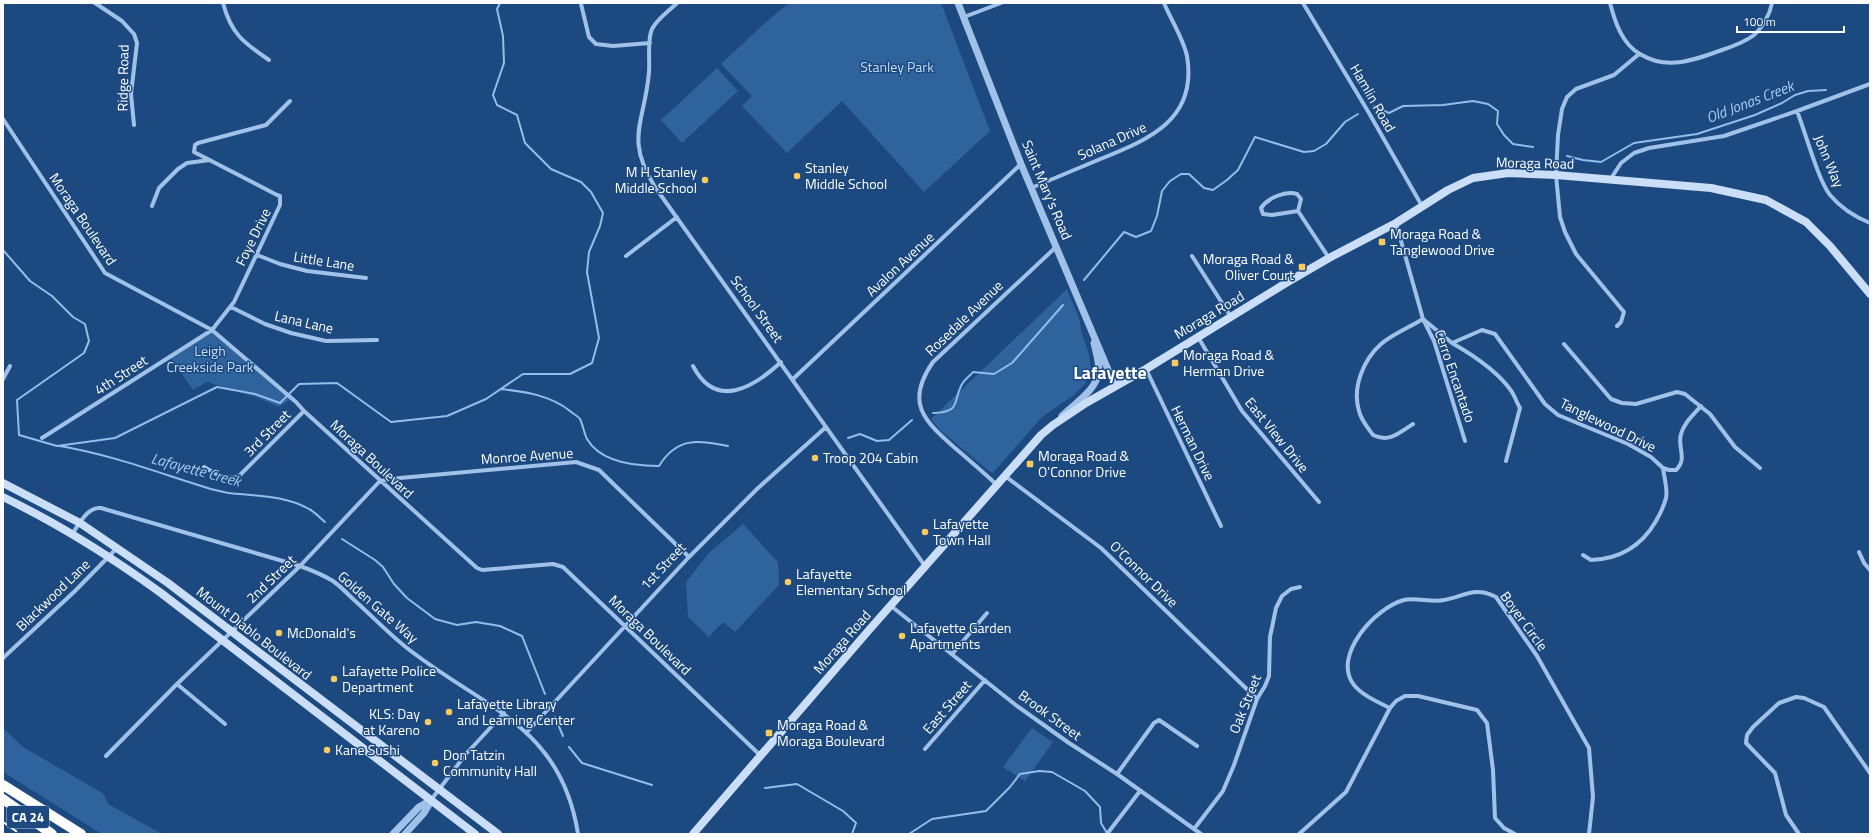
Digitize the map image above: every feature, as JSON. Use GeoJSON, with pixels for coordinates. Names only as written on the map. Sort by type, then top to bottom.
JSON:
{"type":"FeatureCollection","features":[{"type":"Feature","properties":{"kind":"highway"},"geometry":{"type":"LineString","coordinates":[[3,785],[81,834]]}},
{"type":"Feature","properties":{"kind":"highway","name":"CA 24"},"geometry":{"type":"LineString","coordinates":[[3,799],[52,834]]}},
{"type":"Feature","properties":{"kind":"main road","name":"Moraga Road"},"geometry":{"type":"LineString","coordinates":[[693,834],[1041,435],[1053,425],[1115,386],[1146,369],[1329,258],[1396,223],[1448,190],[1474,178],[1508,173],[1556,175],[1711,188],[1766,200],[1806,222],[1830,246],[1870,294]]}},
{"type":"Feature","properties":{"kind":"main road","name":"Mount Diablo Boulevard"},"geometry":{"type":"LineString","coordinates":[[3,483],[80,523],[168,583],[231,633],[498,834]]}},
{"type":"Feature","properties":{"kind":"main road","name":"Mount Diablo Boulevard"},"geometry":{"type":"LineString","coordinates":[[3,497],[52,521],[109,556],[162,593],[475,834]]}},
{"type":"Feature","properties":{"kind":"street","name":"Ridge Road"},"geometry":{"type":"LineString","coordinates":[[94,3],[122,21],[134,34],[137,43],[131,94],[134,124]]}},
{"type":"Feature","properties":{"kind":"street"},"geometry":{"type":"LineString","coordinates":[[223,3],[226,13],[239,39],[269,60]]}},
{"type":"Feature","properties":{"kind":"street","name":"School Street"},"geometry":{"type":"LineString","coordinates":[[677,3],[652,29],[649,75],[638,133],[639,151],[646,173],[925,567]]}},
{"type":"Feature","properties":{"kind":"street","name":"Saint Mary's Road"},"geometry":{"type":"LineString","coordinates":[[958,3],[1021,164],[1115,386]]}},
{"type":"Feature","properties":{"kind":"street"},"geometry":{"type":"LineString","coordinates":[[964,17],[1001,3]]}},
{"type":"Feature","properties":{"kind":"street","name":"Solana Drive"},"geometry":{"type":"LineString","coordinates":[[1031,188],[1140,143],[1167,124],[1179,107],[1185,90],[1188,72],[1187,56],[1164,3]]}},
{"type":"Feature","properties":{"kind":"street","name":"Hamlin Road"},"geometry":{"type":"LineString","coordinates":[[1303,3],[1369,113],[1422,206]]}},
{"type":"Feature","properties":{"kind":"street"},"geometry":{"type":"LineString","coordinates":[[1610,3],[1614,18],[1623,38],[1639,54],[1652,60],[1667,63],[1682,63],[1739,45],[1755,34],[1765,20],[1772,3]]}},
{"type":"Feature","properties":{"kind":"street"},"geometry":{"type":"LineString","coordinates":[[581,4],[589,37],[596,44],[613,46],[650,43]]}},
{"type":"Feature","properties":{"kind":"street"},"geometry":{"type":"LineString","coordinates":[[1617,326],[1624,312],[1576,254],[1565,232],[1560,217],[1556,175],[1558,135],[1562,109],[1567,97],[1576,89],[1614,75],[1639,54]]}},
{"type":"Feature","properties":{"kind":"street"},"geometry":{"type":"LineString","coordinates":[[1610,180],[1621,163],[1634,153],[1649,148],[1724,136],[1798,111],[1870,84]]}},
{"type":"Feature","properties":{"kind":"street","name":"Foye Drive"},"geometry":{"type":"LineString","coordinates":[[212,330],[230,307],[280,205],[280,196],[194,152],[195,145],[266,125],[290,101]]}},
{"type":"Feature","properties":{"kind":"street","name":"John Way"},"geometry":{"type":"LineString","coordinates":[[1798,111],[1822,180],[1829,194],[1854,216],[1870,223]]}},
{"type":"Feature","properties":{"kind":"street","name":"Moraga Boulevard"},"geometry":{"type":"LineString","coordinates":[[3,119],[105,273],[212,330],[296,402],[379,482],[476,568],[482,570],[558,565],[563,567],[761,756]]}},
{"type":"Feature","properties":{"kind":"street"},"geometry":{"type":"LineString","coordinates":[[152,206],[159,188],[178,169],[187,163],[211,160]]}},
{"type":"Feature","properties":{"kind":"street","name":"Avalon Avenue"},"geometry":{"type":"LineString","coordinates":[[793,379],[1021,164]]}},
{"type":"Feature","properties":{"kind":"street"},"geometry":{"type":"LineString","coordinates":[[1298,210],[1272,215],[1263,214],[1261,208],[1265,202],[1290,192],[1297,194],[1301,199],[1298,210],[1329,258]]}},
{"type":"Feature","properties":{"kind":"street"},"geometry":{"type":"LineString","coordinates":[[626,256],[677,217]]}},
{"type":"Feature","properties":{"kind":"street"},"geometry":{"type":"LineString","coordinates":[[1396,223],[1423,319],[1452,343],[1476,356],[1494,372],[1512,391],[1520,408],[1506,461]]}},
{"type":"Feature","properties":{"kind":"street","name":"Rosedale Avenue"},"geometry":{"type":"LineString","coordinates":[[997,485],[934,430],[925,417],[920,401],[922,384],[926,372],[933,362],[1056,247]]}},
{"type":"Feature","properties":{"kind":"street","name":"Little Lane"},"geometry":{"type":"LineString","coordinates":[[256,255],[307,272],[366,278]]}},
{"type":"Feature","properties":{"kind":"street"},"geometry":{"type":"LineString","coordinates":[[1192,256],[1231,317]]}},
{"type":"Feature","properties":{"kind":"street","name":"Lana Lane"},"geometry":{"type":"LineString","coordinates":[[230,307],[265,324],[291,333],[326,341],[377,340]]}},
{"type":"Feature","properties":{"kind":"street"},"geometry":{"type":"LineString","coordinates":[[1413,424],[1397,435],[1386,439],[1373,435],[1359,412],[1357,382],[1371,355],[1382,344],[1423,319]]}},
{"type":"Feature","properties":{"kind":"street","name":"Cerro Encantado"},"geometry":{"type":"LineString","coordinates":[[1423,319],[1434,341],[1465,441]]}},
{"type":"Feature","properties":{"kind":"street"},"geometry":{"type":"LineString","coordinates":[[1053,425],[1086,393],[1096,381],[1099,370],[1091,327]]}},
{"type":"Feature","properties":{"kind":"street","name":"4th Street"},"geometry":{"type":"LineString","coordinates":[[42,438],[212,330]]}},
{"type":"Feature","properties":{"kind":"street","name":"Tanglewood Drive"},"geometry":{"type":"LineString","coordinates":[[1452,343],[1482,330],[1495,334],[1545,404],[1558,415],[1628,444],[1651,457],[1664,468],[1667,497],[1661,513],[1644,539],[1631,550],[1617,556],[1590,560],[1583,555]]}},
{"type":"Feature","properties":{"kind":"street","name":"East View Drive"},"geometry":{"type":"LineString","coordinates":[[1198,337],[1242,412],[1319,502]]}},
{"type":"Feature","properties":{"kind":"street"},"geometry":{"type":"LineString","coordinates":[[1564,344],[1611,399],[1622,403],[1636,404],[1677,392],[1685,394],[1710,414],[1735,447],[1760,468]]}},
{"type":"Feature","properties":{"kind":"street"},"geometry":{"type":"LineString","coordinates":[[693,366],[707,386],[726,392],[744,388],[752,384],[781,362]]}},
{"type":"Feature","properties":{"kind":"street"},"geometry":{"type":"LineString","coordinates":[[3,379],[10,366]]}},
{"type":"Feature","properties":{"kind":"street","name":"Herman Drive"},"geometry":{"type":"LineString","coordinates":[[1146,369],[1221,526]]}},
{"type":"Feature","properties":{"kind":"street"},"geometry":{"type":"LineString","coordinates":[[1664,468],[1676,470],[1681,465],[1683,459],[1680,436],[1684,426],[1701,406]]}},
{"type":"Feature","properties":{"kind":"street","name":"3rd Street"},"geometry":{"type":"LineString","coordinates":[[204,467],[223,478],[229,479],[238,477],[304,411]]}},
{"type":"Feature","properties":{"kind":"street","name":"1st Street"},"geometry":{"type":"LineString","coordinates":[[527,732],[689,557],[757,489],[826,427]]}},
{"type":"Feature","properties":{"kind":"street","name":"Monroe Avenue"},"geometry":{"type":"LineString","coordinates":[[379,482],[389,479],[576,462],[599,470],[689,557]]}},
{"type":"Feature","properties":{"kind":"street","name":"O'Connor Drive"},"geometry":{"type":"LineString","coordinates":[[1005,476],[1101,548],[1257,699]]}},
{"type":"Feature","properties":{"kind":"street","name":"2nd Street"},"geometry":{"type":"LineString","coordinates":[[106,756],[177,684],[300,566],[379,482]]}},
{"type":"Feature","properties":{"kind":"street","name":"Golden Gate Way"},"geometry":{"type":"LineString","coordinates":[[72,534],[92,509],[102,508],[300,566],[334,582],[407,648],[504,713],[527,732],[549,758],[562,778],[571,800],[578,834]]}},
{"type":"Feature","properties":{"kind":"street","name":"Blackwood Lane"},"geometry":{"type":"LineString","coordinates":[[3,658],[75,591],[118,548]]}},
{"type":"Feature","properties":{"kind":"street"},"geometry":{"type":"LineString","coordinates":[[1859,552],[1864,563],[1870,570]]}},
{"type":"Feature","properties":{"kind":"street","name":"Oak Street"},"geometry":{"type":"LineString","coordinates":[[1194,829],[1223,791],[1234,765],[1257,699],[1269,676],[1270,636],[1276,608],[1282,596],[1291,589],[1300,587]]}},
{"type":"Feature","properties":{"kind":"street","name":"Boyer Circle"},"geometry":{"type":"LineString","coordinates":[[1390,708],[1371,698],[1354,685],[1348,673],[1351,648],[1379,613],[1405,600],[1443,601],[1480,591],[1487,592],[1496,597],[1537,656],[1589,748],[1593,797],[1589,834]]}},
{"type":"Feature","properties":{"kind":"street","name":"Brook Street"},"geometry":{"type":"LineString","coordinates":[[891,606],[1053,732],[1117,774],[1201,834]]}},
{"type":"Feature","properties":{"kind":"street"},"geometry":{"type":"LineString","coordinates":[[952,654],[987,613]]}},
{"type":"Feature","properties":{"kind":"street","name":"East Street"},"geometry":{"type":"LineString","coordinates":[[925,749],[985,680]]}},
{"type":"Feature","properties":{"kind":"street"},"geometry":{"type":"LineString","coordinates":[[177,684],[225,724]]}},
{"type":"Feature","properties":{"kind":"street"},"geometry":{"type":"LineString","coordinates":[[1299,834],[1346,792],[1390,708],[1396,701],[1405,696],[1418,696],[1477,710],[1487,723],[1493,770],[1496,818],[1504,828],[1514,834]]}},
{"type":"Feature","properties":{"kind":"street"},"geometry":{"type":"LineString","coordinates":[[1799,834],[1786,815],[1775,773],[1746,743],[1747,735],[1753,727],[1779,703],[1796,696],[1824,707],[1870,774]]}},
{"type":"Feature","properties":{"kind":"street"},"geometry":{"type":"LineString","coordinates":[[405,834],[424,813],[431,800],[466,754],[504,713]]}},
{"type":"Feature","properties":{"kind":"street"},"geometry":{"type":"LineString","coordinates":[[1117,774],[1154,723],[1159,720],[1197,746]]}},
{"type":"Feature","properties":{"kind":"street"},"geometry":{"type":"LineString","coordinates":[[1107,834],[1140,791]]}},
{"type":"Feature","properties":{"kind":"street"},"geometry":{"type":"LineString","coordinates":[[392,834],[419,807],[431,800]]}},
{"type":"Feature","properties":{"kind":"green space","name":"Stanley Park"},"geometry":{"type":"Polygon","coordinates":[[[789,3],[941,3],[990,131],[924,192],[842,101],[787,153],[742,106],[752,96],[721,64],[766,22],[789,3]]]}},
{"type":"Feature","properties":{"kind":"green space"},"geometry":{"type":"Polygon","coordinates":[[[717,68],[738,91],[682,143],[661,120],[717,68]]]}},
{"type":"Feature","properties":{"kind":"green space"},"geometry":{"type":"Polygon","coordinates":[[[1067,289],[1079,318],[1081,330],[1089,354],[1091,369],[1084,385],[1074,395],[1042,417],[993,473],[940,430],[931,419],[1067,289]]]}},
{"type":"Feature","properties":{"kind":"green space","name":"Leigh Creekside Park"},"geometry":{"type":"Polygon","coordinates":[[[212,330],[291,399],[279,407],[256,397],[207,382],[193,390],[170,357],[212,330]]]}},
{"type":"Feature","properties":{"kind":"green space"},"geometry":{"type":"Polygon","coordinates":[[[743,524],[778,562],[779,585],[735,632],[723,622],[709,637],[688,617],[686,582],[708,554],[743,524]]]}},
{"type":"Feature","properties":{"kind":"green space"},"geometry":{"type":"Polygon","coordinates":[[[3,728],[23,747],[104,794],[108,804],[162,834],[102,834],[3,772],[3,728]]]}},
{"type":"Feature","properties":{"kind":"green space"},"geometry":{"type":"Polygon","coordinates":[[[1032,728],[1053,742],[1025,781],[1003,767],[1032,728]]]}},
{"type":"Feature","properties":{"kind":"waterway"},"geometry":{"type":"LineString","coordinates":[[3,250],[30,281],[52,296],[73,317],[85,324],[89,341],[84,353],[17,400],[19,435],[57,446],[115,438],[217,387],[255,394],[280,403],[299,384],[337,383],[391,422],[447,416],[486,399],[523,374],[570,374],[592,363],[599,338],[587,272],[589,252],[600,226],[603,213],[591,192],[581,182],[551,169],[525,143],[517,115],[497,105],[493,95],[504,63],[503,36],[497,9],[500,3]]}},
{"type":"Feature","properties":{"kind":"waterway","name":"Old Jonas Creek"},"geometry":{"type":"LineString","coordinates":[[1567,156],[1601,162],[1634,143],[1697,134],[1755,115],[1782,103],[1795,95],[1808,91],[1826,90]]}},
{"type":"Feature","properties":{"kind":"waterway","name":"Old Jonas Creek"},"geometry":{"type":"LineString","coordinates":[[1374,106],[1389,113],[1403,106],[1443,105],[1473,101],[1488,104],[1498,111],[1497,124],[1504,135],[1513,144],[1533,147]]}},
{"type":"Feature","properties":{"kind":"waterway","name":"Old Jonas Creek"},"geometry":{"type":"LineString","coordinates":[[1084,280],[1124,232],[1136,237],[1151,231],[1157,216],[1162,191],[1170,181],[1181,174],[1189,174],[1204,188],[1213,190],[1238,170],[1255,137],[1304,152],[1314,151],[1326,144],[1345,122],[1358,114]]}},
{"type":"Feature","properties":{"kind":"waterway","name":"Old Jonas Creek"},"geometry":{"type":"LineString","coordinates":[[933,413],[948,411],[955,405],[962,384],[973,372],[994,374],[1012,363],[1063,305]]}},
{"type":"Feature","properties":{"kind":"waterway","name":"Old Jonas Creek"},"geometry":{"type":"LineString","coordinates":[[501,389],[520,391],[554,401],[580,419],[587,439],[593,447],[619,462],[659,466],[673,450],[681,445],[697,442],[728,446]]}},
{"type":"Feature","properties":{"kind":"waterway","name":"Old Jonas Creek"},"geometry":{"type":"LineString","coordinates":[[848,438],[860,434],[877,441],[889,440],[912,420]]}},
{"type":"Feature","properties":{"kind":"waterway","name":"Lafayette Creek"},"geometry":{"type":"LineString","coordinates":[[60,446],[112,458],[203,487],[228,493],[269,497],[290,501],[311,510],[325,522]]}},
{"type":"Feature","properties":{"kind":"waterway","name":"Lafayette Creek"},"geometry":{"type":"LineString","coordinates":[[342,539],[375,560],[383,567],[394,584],[407,598],[435,619],[457,625],[476,622],[500,626],[522,636],[545,694]]}},
{"type":"Feature","properties":{"kind":"waterway","name":"Lafayette Creek"},"geometry":{"type":"LineString","coordinates":[[555,717],[563,736]]}},
{"type":"Feature","properties":{"kind":"waterway","name":"Lafayette Creek"},"geometry":{"type":"LineString","coordinates":[[569,747],[582,763],[652,785]]}},
{"type":"Feature","properties":{"kind":"waterway","name":"Lafayette Creek"},"geometry":{"type":"LineString","coordinates":[[909,834],[932,819],[986,811],[1010,787],[1020,774],[1039,771],[1052,772],[1085,791],[1100,807],[1101,823],[1107,833]]}},
{"type":"Feature","properties":{"kind":"waterway","name":"Lafayette Creek"},"geometry":{"type":"LineString","coordinates":[[765,788],[797,784],[843,811],[856,823],[852,834]]}},
{"type":"Feature","properties":{"kind":"railway"},"geometry":{"type":"LineString","coordinates":[[3,822],[20,834]]}},
{"type":"Feature","properties":{"kind":"place","name":"Stanley Middle School"},"geometry":{"type":"Point","coordinates":[797,176]}},
{"type":"Feature","properties":{"kind":"place","name":"M H Stanley Middle School"},"geometry":{"type":"Point","coordinates":[705,180]}},
{"type":"Feature","properties":{"kind":"place","name":"Moraga Road & Tanglewood Drive"},"geometry":{"type":"Point","coordinates":[1382,242]}},
{"type":"Feature","properties":{"kind":"place","name":"Moraga Road & Oliver Court"},"geometry":{"type":"Point","coordinates":[1302,267]}},
{"type":"Feature","properties":{"kind":"place","name":"Moraga Road & Herman Drive"},"geometry":{"type":"Point","coordinates":[1175,363]}},
{"type":"Feature","properties":{"kind":"place","name":"Troop 204 Cabin"},"geometry":{"type":"Point","coordinates":[815,458]}},
{"type":"Feature","properties":{"kind":"place","name":"Moraga Road & O'Connor Drive"},"geometry":{"type":"Point","coordinates":[1030,464]}},
{"type":"Feature","properties":{"kind":"place","name":"Lafayette Town Hall"},"geometry":{"type":"Point","coordinates":[925,532]}},
{"type":"Feature","properties":{"kind":"place","name":"Lafayette Elementary School"},"geometry":{"type":"Point","coordinates":[788,582]}},
{"type":"Feature","properties":{"kind":"place","name":"McDonald's"},"geometry":{"type":"Point","coordinates":[279,633]}},
{"type":"Feature","properties":{"kind":"place","name":"Lafayette Garden Apartments"},"geometry":{"type":"Point","coordinates":[902,636]}},
{"type":"Feature","properties":{"kind":"place","name":"Lafayette Police Department"},"geometry":{"type":"Point","coordinates":[334,679]}},
{"type":"Feature","properties":{"kind":"place","name":"Lafayette Library and Learning Center"},"geometry":{"type":"Point","coordinates":[449,712]}},
{"type":"Feature","properties":{"kind":"place","name":"KLS: Day at Kareno"},"geometry":{"type":"Point","coordinates":[428,722]}},
{"type":"Feature","properties":{"kind":"place","name":"Moraga Road & Moraga Boulevard"},"geometry":{"type":"Point","coordinates":[769,733]}},
{"type":"Feature","properties":{"kind":"place","name":"Kane Sushi"},"geometry":{"type":"Point","coordinates":[327,750]}},
{"type":"Feature","properties":{"kind":"place","name":"Don Tatzin Community Hall"},"geometry":{"type":"Point","coordinates":[435,763]}},
{"type":"Feature","properties":{"kind":"district","name":"Lafayette"},"geometry":{"type":"Point","coordinates":[1110,373]}}]}
